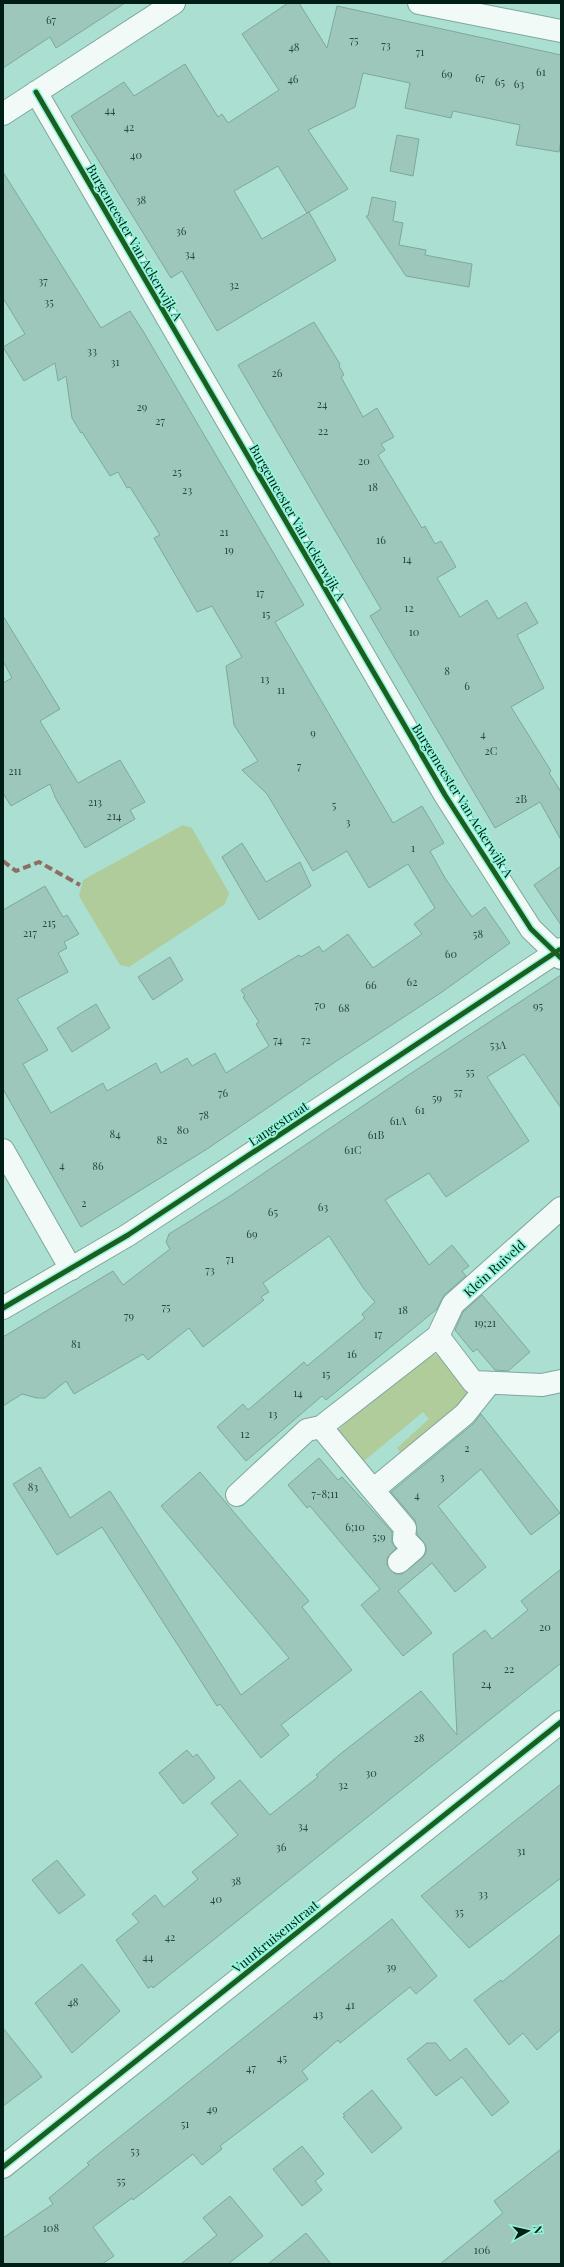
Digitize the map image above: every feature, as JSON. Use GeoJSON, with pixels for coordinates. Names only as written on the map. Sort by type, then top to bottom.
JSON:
{"type":"FeatureCollection","features":[{"type":"Feature","properties":{"kind":"street"},"geometry":{"type":"LineString","coordinates":[[3,114],[174,3]]}},
{"type":"Feature","properties":{"kind":"street"},"geometry":{"type":"LineString","coordinates":[[419,3],[561,31]]}},
{"type":"Feature","properties":{"kind":"street","name":"Burgemeester Van Ackerwijk A"},"geometry":{"type":"LineString","coordinates":[[36,92],[445,795],[531,929],[559,953]]}},
{"type":"Feature","properties":{"kind":"street","name":"Langestraat"},"geometry":{"type":"LineString","coordinates":[[3,1308],[71,1269],[207,1184],[559,953]]}},
{"type":"Feature","properties":{"kind":"street"},"geometry":{"type":"LineString","coordinates":[[3,1150],[71,1269]]}},
{"type":"Feature","properties":{"kind":"street","name":"Klein Ruiveld"},"geometry":{"type":"LineString","coordinates":[[237,1494],[307,1430],[321,1427],[438,1336],[453,1304],[561,1208]]}},
{"type":"Feature","properties":{"kind":"street"},"geometry":{"type":"LineString","coordinates":[[438,1336],[473,1382],[489,1384],[510,1382],[542,1385],[561,1381]]}},
{"type":"Feature","properties":{"kind":"street"},"geometry":{"type":"LineString","coordinates":[[373,1490],[465,1414],[489,1384]]}},
{"type":"Feature","properties":{"kind":"street"},"geometry":{"type":"LineString","coordinates":[[321,1427],[405,1528],[404,1539],[414,1550],[398,1562]]}},
{"type":"Feature","properties":{"kind":"street","name":"Vuurkruisenstraat"},"geometry":{"type":"LineString","coordinates":[[3,2167],[561,1722]]}},
{"type":"Feature","properties":{"kind":"green space"},"geometry":{"type":"Polygon","coordinates":[[[183,825],[192,828],[229,893],[225,904],[129,967],[120,965],[79,896],[83,880],[183,825]]]}},
{"type":"Feature","properties":{"kind":"green space"},"geometry":{"type":"Polygon","coordinates":[[[435,1354],[441,1358],[470,1395],[402,1455],[397,1448],[429,1419],[423,1412],[364,1461],[338,1430],[424,1356],[435,1354]]]}},
{"type":"Feature","properties":{"kind":"building"},"geometry":{"type":"Polygon","coordinates":[[[3,3],[125,3],[56,48],[50,37],[3,68],[3,3]]]}},
{"type":"Feature","properties":{"kind":"building"},"geometry":{"type":"Polygon","coordinates":[[[288,3],[299,3],[327,48],[337,6],[561,55],[561,140],[559,152],[516,145],[520,125],[453,111],[451,118],[405,108],[410,83],[363,73],[355,107],[308,130],[348,189],[307,213],[278,166],[234,191],[262,239],[309,212],[336,260],[217,331],[182,271],[171,278],[71,116],[124,82],[134,96],[185,64],[218,117],[222,114],[228,123],[279,90],[242,34],[288,3]]]}},
{"type":"Feature","properties":{"kind":"building"},"geometry":{"type":"Polygon","coordinates":[[[397,135],[419,139],[413,176],[390,171],[397,135]]]}},
{"type":"Feature","properties":{"kind":"building"},"geometry":{"type":"Polygon","coordinates":[[[3,172],[101,328],[130,311],[143,331],[304,605],[275,622],[393,823],[422,806],[444,843],[430,851],[445,878],[472,917],[485,907],[510,943],[442,992],[335,1062],[207,1149],[81,1227],[3,1089],[3,910],[45,886],[63,917],[67,915],[79,934],[64,942],[67,948],[58,953],[68,972],[17,999],[48,1050],[23,1064],[51,1113],[103,1083],[107,1091],[156,1063],[161,1073],[187,1058],[192,1066],[215,1053],[226,1073],[269,1046],[256,1024],[259,1022],[243,997],[245,996],[241,990],[299,955],[301,957],[319,946],[323,952],[348,934],[373,968],[422,934],[414,924],[435,908],[408,864],[369,888],[347,851],[313,871],[267,794],[242,770],[258,761],[234,725],[226,666],[242,657],[212,606],[197,612],[154,538],[160,535],[130,487],[127,488],[118,472],[110,476],[82,432],[81,433],[72,418],[66,376],[58,381],[55,363],[24,381],[3,347],[25,334],[3,298],[3,172]]]}},
{"type":"Feature","properties":{"kind":"building"},"geometry":{"type":"Polygon","coordinates":[[[372,197],[396,202],[393,221],[403,223],[399,245],[426,250],[425,255],[472,264],[469,287],[406,276],[366,216],[368,216],[372,197]]]}},
{"type":"Feature","properties":{"kind":"building"},"geometry":{"type":"Polygon","coordinates":[[[314,322],[340,364],[339,366],[344,375],[341,377],[363,417],[377,408],[394,437],[381,444],[385,450],[378,455],[422,528],[425,526],[435,544],[441,541],[456,567],[437,578],[460,617],[487,600],[498,619],[526,602],[538,623],[517,635],[544,688],[511,707],[551,771],[549,773],[561,792],[561,840],[540,802],[495,828],[370,616],[381,609],[238,365],[314,322]]]}},
{"type":"Feature","properties":{"kind":"building"},"geometry":{"type":"Polygon","coordinates":[[[3,616],[60,709],[40,721],[78,783],[120,760],[145,802],[130,810],[135,819],[85,848],[56,799],[50,784],[11,806],[3,793],[3,683],[12,678],[3,661],[3,616]]]}},
{"type":"Feature","properties":{"kind":"building"},"geometry":{"type":"Polygon","coordinates":[[[242,843],[266,882],[300,862],[311,886],[259,920],[222,857],[242,843]]]}},
{"type":"Feature","properties":{"kind":"building"},"geometry":{"type":"Polygon","coordinates":[[[561,866],[561,925],[534,885],[561,866]]]}},
{"type":"Feature","properties":{"kind":"building"},"geometry":{"type":"Polygon","coordinates":[[[170,957],[183,980],[153,1000],[138,977],[170,957]]]}},
{"type":"Feature","properties":{"kind":"building"},"geometry":{"type":"Polygon","coordinates":[[[561,975],[561,1108],[524,1054],[487,1077],[529,1141],[446,1197],[429,1173],[385,1200],[429,1265],[452,1245],[469,1266],[462,1271],[466,1276],[444,1295],[437,1309],[326,1400],[322,1396],[246,1461],[217,1427],[243,1404],[248,1410],[304,1362],[307,1366],[365,1318],[362,1314],[375,1302],[364,1289],[329,1236],[263,1283],[269,1292],[261,1297],[264,1300],[203,1347],[189,1328],[148,1360],[143,1354],[74,1394],[66,1381],[45,1398],[37,1398],[22,1394],[3,1406],[3,1337],[113,1271],[123,1285],[170,1249],[166,1242],[169,1234],[230,1196],[410,1074],[561,975]]]}},
{"type":"Feature","properties":{"kind":"building"},"geometry":{"type":"Polygon","coordinates":[[[96,1004],[110,1028],[72,1052],[57,1028],[96,1004]]]}},
{"type":"Feature","properties":{"kind":"building"},"geometry":{"type":"Polygon","coordinates":[[[482,1295],[530,1352],[508,1371],[495,1370],[477,1349],[473,1352],[455,1330],[463,1312],[482,1295]]]}},
{"type":"Feature","properties":{"kind":"building"},"geometry":{"type":"Polygon","coordinates":[[[481,1414],[560,1513],[531,1535],[481,1469],[438,1506],[486,1567],[455,1592],[432,1563],[398,1591],[432,1633],[403,1656],[361,1605],[380,1589],[310,1506],[307,1508],[288,1485],[319,1458],[338,1480],[342,1477],[392,1532],[392,1543],[396,1548],[387,1558],[387,1565],[395,1574],[402,1574],[422,1558],[426,1553],[426,1546],[417,1534],[415,1520],[391,1492],[473,1424],[481,1414]]]}},
{"type":"Feature","properties":{"kind":"building"},"geometry":{"type":"Polygon","coordinates":[[[40,1467],[70,1518],[110,1491],[241,1695],[289,1658],[161,1506],[200,1472],[309,1601],[302,1607],[352,1670],[281,1725],[289,1735],[261,1758],[220,1704],[217,1706],[102,1527],[57,1555],[13,1484],[40,1467]]]}},
{"type":"Feature","properties":{"kind":"building"},"geometry":{"type":"Polygon","coordinates":[[[561,1569],[561,1663],[153,1988],[152,1986],[148,1988],[116,1940],[139,1922],[132,1914],[155,1895],[164,1907],[198,1879],[192,1872],[238,1835],[211,1803],[240,1780],[270,1815],[318,1777],[316,1775],[339,1755],[421,1691],[457,1735],[453,1654],[485,1630],[492,1639],[528,1610],[521,1601],[561,1569]]]}},
{"type":"Feature","properties":{"kind":"building"},"geometry":{"type":"Polygon","coordinates":[[[187,1750],[193,1757],[197,1754],[215,1778],[183,1804],[159,1773],[187,1750]]]}},
{"type":"Feature","properties":{"kind":"building"},"geometry":{"type":"Polygon","coordinates":[[[561,1784],[561,1878],[469,1948],[421,1896],[561,1784]]]}},
{"type":"Feature","properties":{"kind":"building"},"geometry":{"type":"Polygon","coordinates":[[[57,1860],[85,1895],[59,1914],[32,1880],[57,1860]]]}},
{"type":"Feature","properties":{"kind":"building"},"geometry":{"type":"Polygon","coordinates":[[[392,1919],[437,1976],[416,1994],[410,1987],[340,2043],[338,2040],[302,2071],[308,2079],[220,2146],[222,2149],[202,2165],[193,2154],[133,2200],[132,2198],[93,2227],[114,2256],[102,2264],[3,2264],[3,2238],[53,2204],[49,2198],[89,2165],[87,2163],[392,1919]]]}},
{"type":"Feature","properties":{"kind":"building"},"geometry":{"type":"Polygon","coordinates":[[[561,1934],[561,2029],[537,2050],[523,2033],[509,2045],[474,2000],[501,1980],[502,1982],[561,1934]]]}},
{"type":"Feature","properties":{"kind":"building"},"geometry":{"type":"Polygon","coordinates":[[[82,1964],[120,2011],[72,2053],[35,2003],[82,1964]]]}},
{"type":"Feature","properties":{"kind":"building"},"geometry":{"type":"Polygon","coordinates":[[[3,2028],[42,2077],[3,2106],[3,2028]]]}},
{"type":"Feature","properties":{"kind":"building"},"geometry":{"type":"Polygon","coordinates":[[[427,2043],[436,2043],[450,2061],[466,2048],[509,2102],[492,2116],[462,2077],[436,2096],[407,2059],[427,2043]]]}},
{"type":"Feature","properties":{"kind":"building"},"geometry":{"type":"Polygon","coordinates":[[[372,2090],[402,2128],[372,2153],[343,2117],[345,2116],[343,2114],[372,2090]]]}},
{"type":"Feature","properties":{"kind":"building"},"geometry":{"type":"Polygon","coordinates":[[[302,2146],[324,2174],[315,2181],[322,2190],[302,2206],[273,2169],[302,2146]]]}},
{"type":"Feature","properties":{"kind":"building"},"geometry":{"type":"Polygon","coordinates":[[[561,2149],[561,2264],[440,2264],[503,2213],[494,2201],[561,2149]]]}},
{"type":"Feature","properties":{"kind":"building"},"geometry":{"type":"Polygon","coordinates":[[[230,2196],[263,2236],[228,2264],[181,2264],[217,2235],[203,2218],[230,2196]]]}},
{"type":"Feature","properties":{"kind":"building"},"geometry":{"type":"Polygon","coordinates":[[[306,2233],[331,2264],[268,2264],[306,2233]]]}},
{"type":"Feature","properties":{"kind":"marked path"},"geometry":{"type":"LineString","coordinates":[[3,861],[16,871],[39,862],[80,885]]}},
{"type":"Feature","properties":{"kind":"cycle path"},"geometry":{"type":"LineString","coordinates":[[36,92],[445,795],[531,929],[561,958]]}},
{"type":"Feature","properties":{"kind":"cycle path"},"geometry":{"type":"LineString","coordinates":[[3,1308],[128,1235],[559,950]]}},
{"type":"Feature","properties":{"kind":"cycle path"},"geometry":{"type":"LineString","coordinates":[[3,2167],[561,1722]]}}]}
